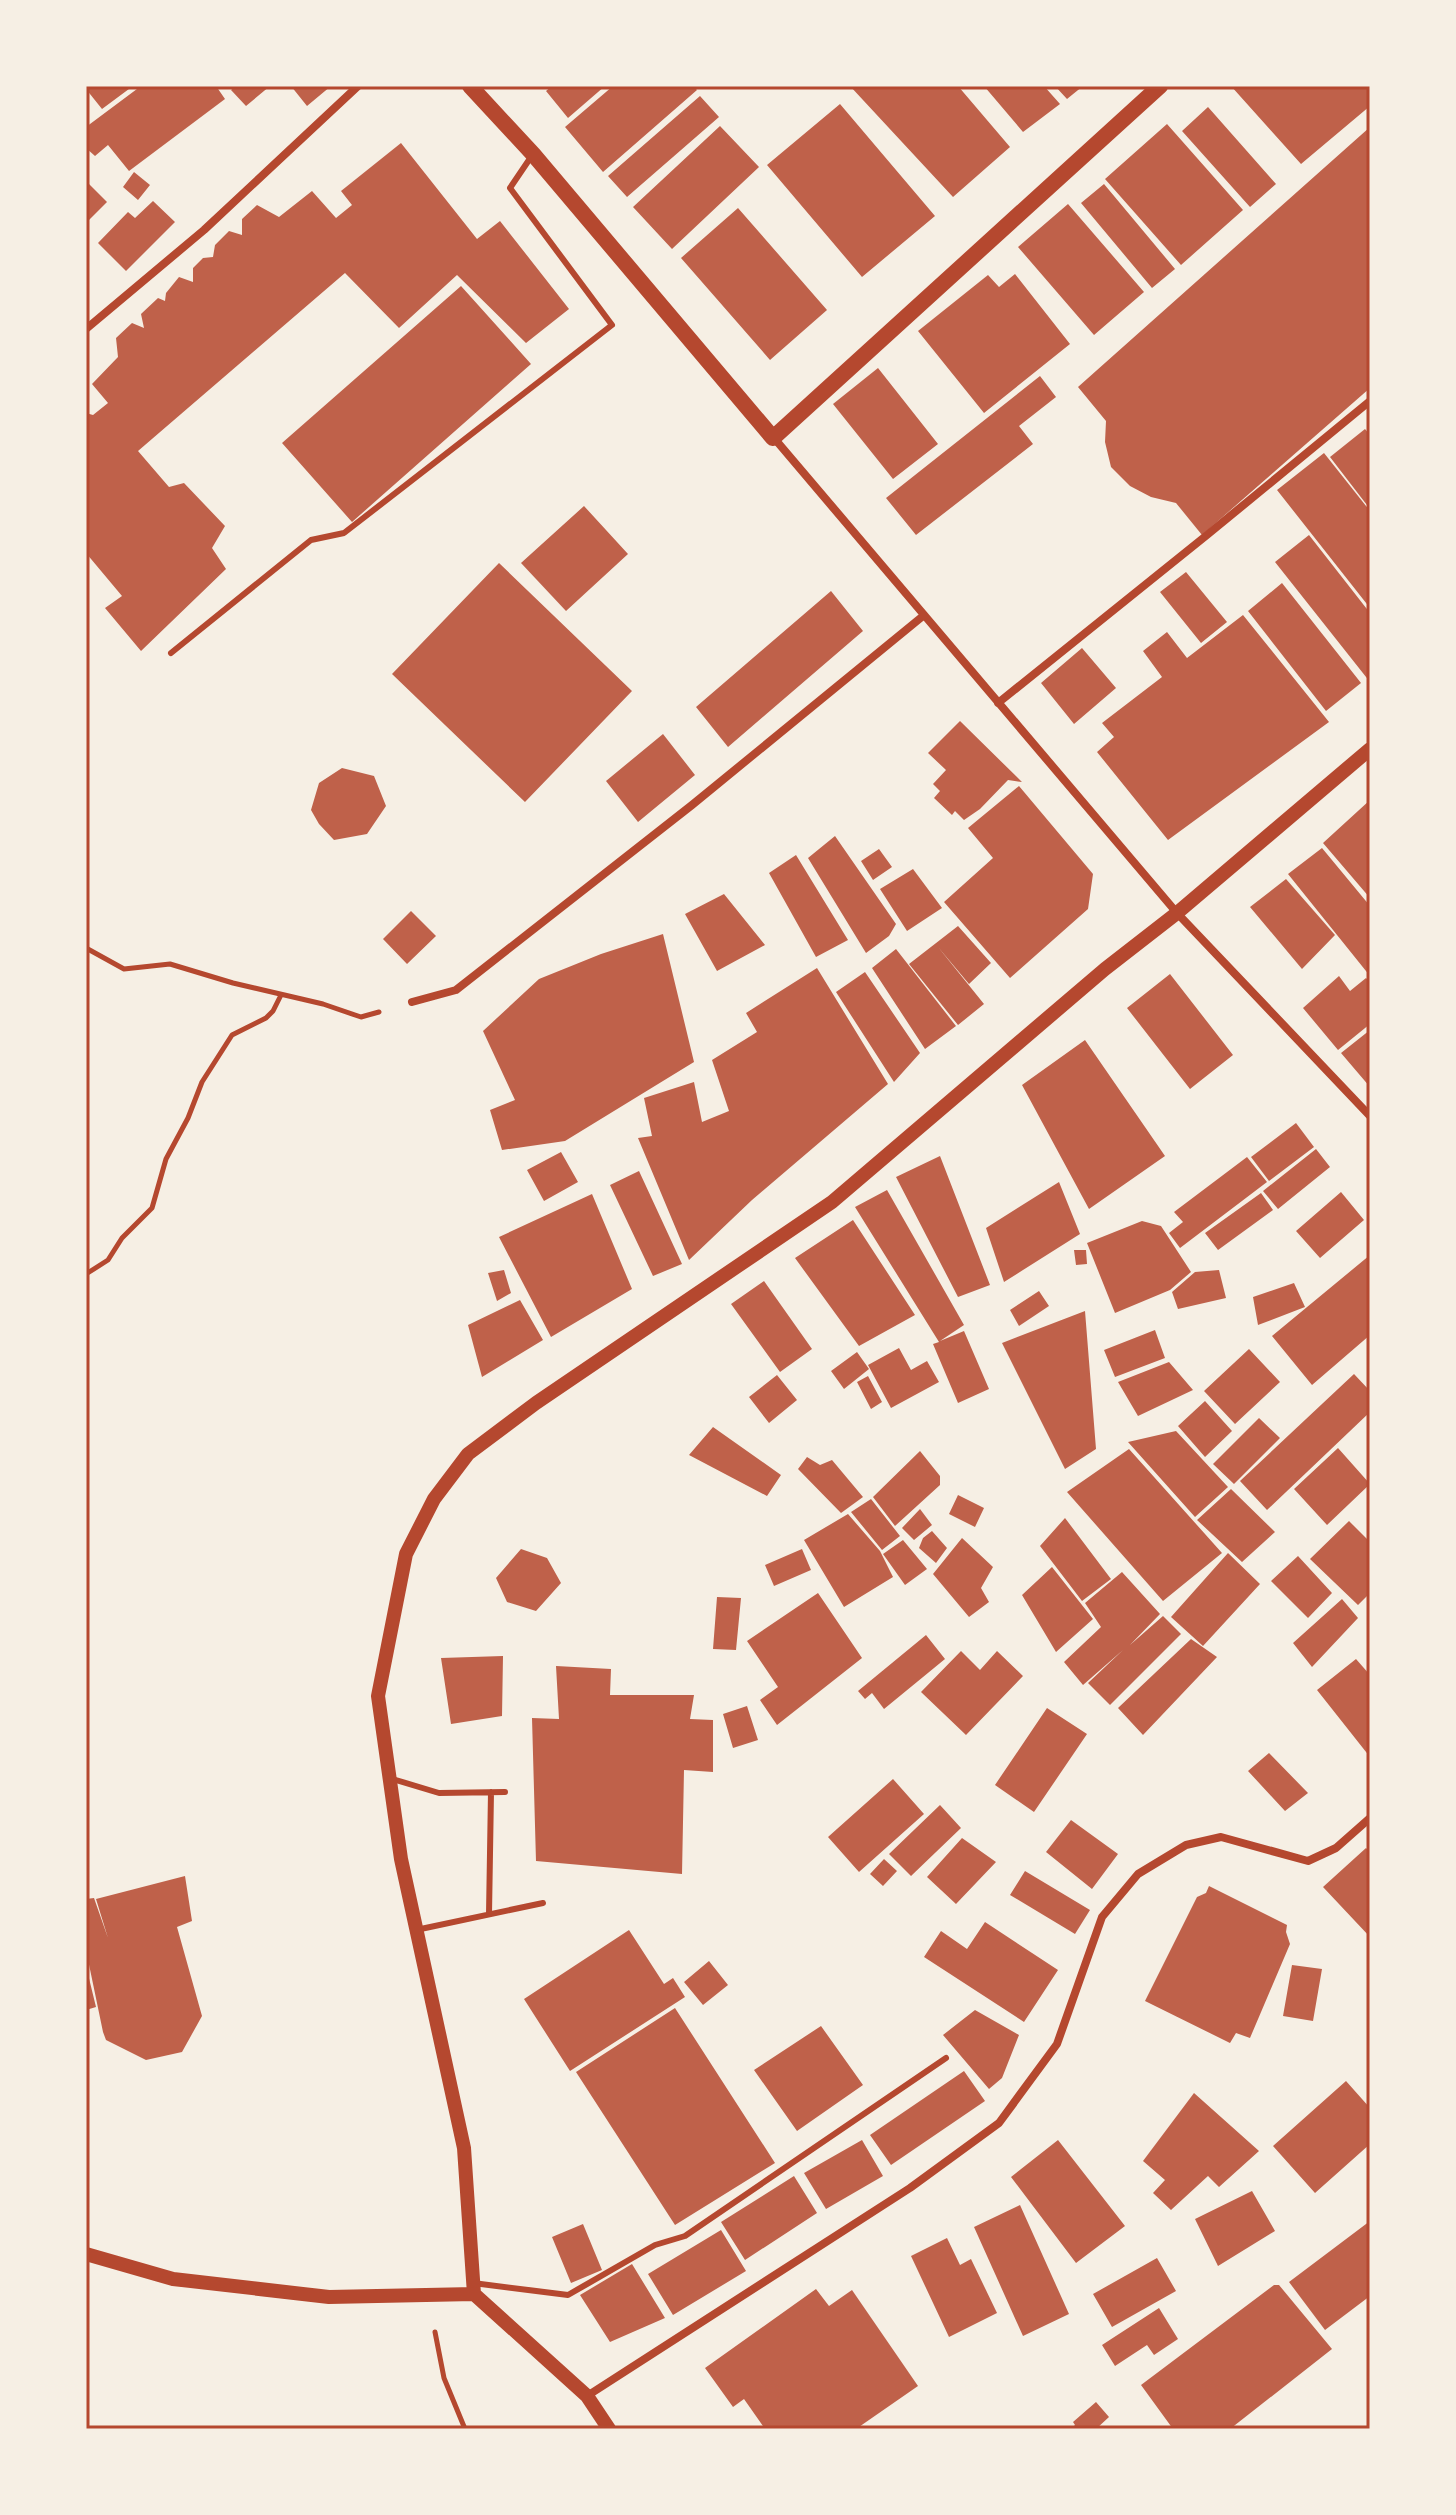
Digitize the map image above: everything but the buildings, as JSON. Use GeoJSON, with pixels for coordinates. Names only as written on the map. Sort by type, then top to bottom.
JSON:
{"type":"FeatureCollection","features":[{"type":"Feature","properties":{"kind":"main road"},"geometry":{"type":"LineString","coordinates":[[470,86],[533,154],[773,438],[1160,86]]}},
{"type":"Feature","properties":{"kind":"street"},"geometry":{"type":"LineString","coordinates":[[86,329],[204,230],[358,86]]}},
{"type":"Feature","properties":{"kind":"street"},"geometry":{"type":"LineString","coordinates":[[998,703],[1370,401]]}},
{"type":"Feature","properties":{"kind":"street"},"geometry":{"type":"LineString","coordinates":[[773,438],[1177,913],[1370,1116]]}},
{"type":"Feature","properties":{"kind":"street"},"geometry":{"type":"LineString","coordinates":[[412,1002],[456,990],[692,805],[923,616]]}},
{"type":"Feature","properties":{"kind":"street"},"geometry":{"type":"LineString","coordinates":[[609,2429],[587,2396],[474,2289],[464,2148],[401,1859],[378,1696],[406,1554],[434,1499],[468,1454],[536,1403],[832,1202],[1370,749]]}},
{"type":"Feature","properties":{"kind":"street"},"geometry":{"type":"LineString","coordinates":[[587,2396],[910,2188],[999,2123],[1057,2044],[1102,1917],[1138,1874],[1186,1845],[1221,1837],[1308,1861],[1336,1848],[1370,1818]]}},
{"type":"Feature","properties":{"kind":"street"},"geometry":{"type":"LineString","coordinates":[[86,2254],[173,2279],[329,2297],[428,2296],[474,2289]]}},
{"type":"Feature","properties":{"kind":"lane"},"geometry":{"type":"LineString","coordinates":[[171,653],[311,540],[344,533],[612,325],[510,188],[533,154]]}},
{"type":"Feature","properties":{"kind":"lane"},"geometry":{"type":"LineString","coordinates":[[389,1778],[439,1793],[505,1792]]}},
{"type":"Feature","properties":{"kind":"lane"},"geometry":{"type":"LineString","coordinates":[[489,1914],[491,1792]]}},
{"type":"Feature","properties":{"kind":"lane"},"geometry":{"type":"LineString","coordinates":[[416,1930],[543,1903]]}},
{"type":"Feature","properties":{"kind":"lane"},"geometry":{"type":"LineString","coordinates":[[474,2289],[568,2295],[655,2245],[685,2236],[946,2058]]}},
{"type":"Feature","properties":{"kind":"path"},"geometry":{"type":"LineString","coordinates":[[86,948],[124,969],[170,964],[361,1017],[412,1002]]}},
{"type":"Feature","properties":{"kind":"path"},"geometry":{"type":"LineString","coordinates":[[86,1274],[108,1260],[122,1238],[152,1208],[166,1159],[188,1118],[202,1082],[232,1035],[266,1018],[281,995]]}},
{"type":"Feature","properties":{"kind":"path"},"geometry":{"type":"LineString","coordinates":[[428,2296],[444,2378],[465,2429]]}}]}
